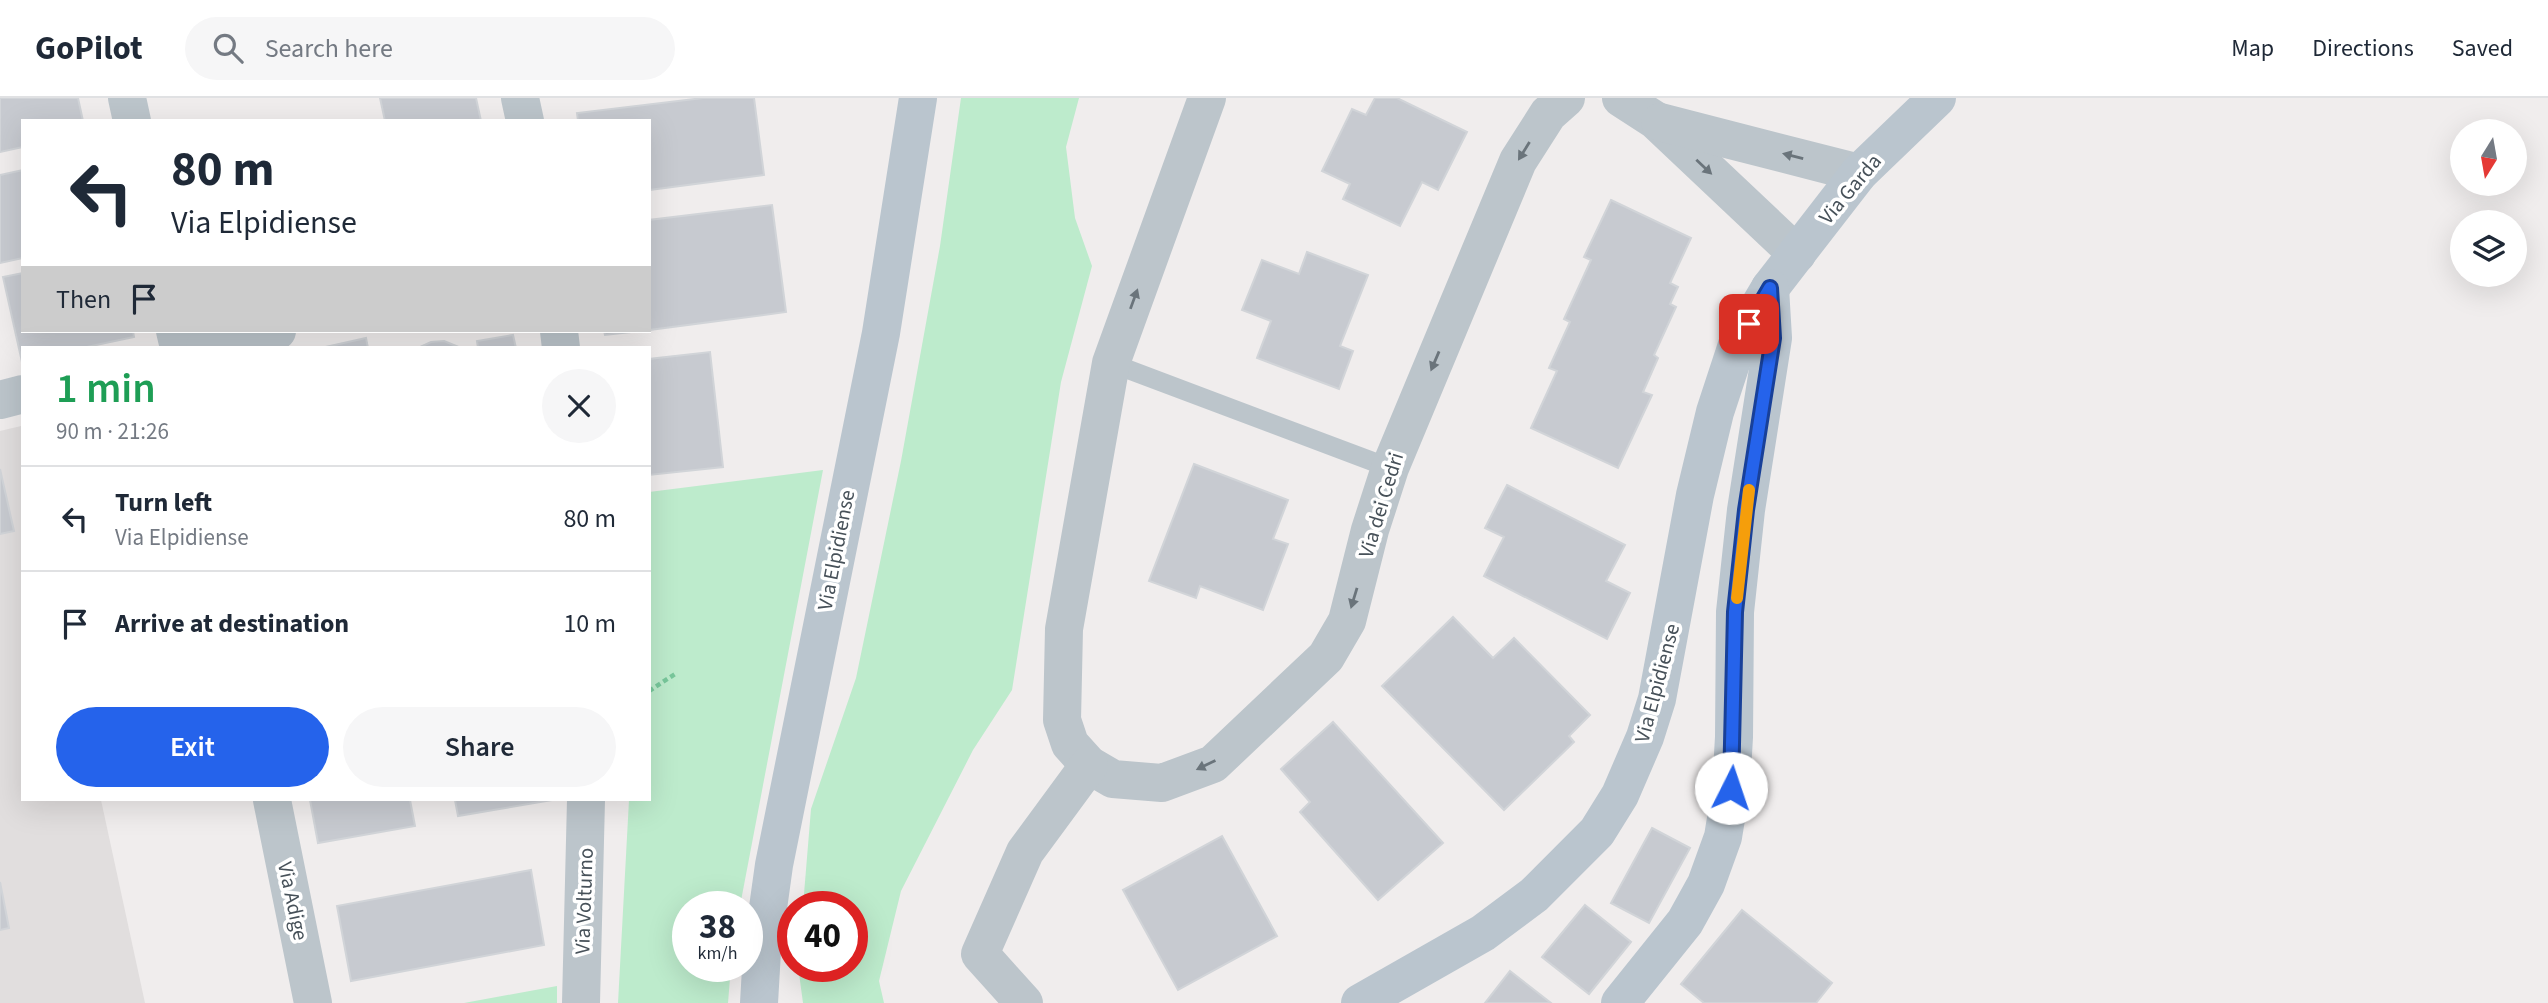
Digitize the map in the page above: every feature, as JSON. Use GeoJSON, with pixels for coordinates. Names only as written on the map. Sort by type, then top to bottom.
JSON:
{"type":"FeatureCollection","features":[{"type":"Feature","properties":{"kind":"main road","name":"Via Elpidiense"},"geometry":{"type":"LineString","coordinates":[[759,1003],[762,951],[774,866],[881,333],[918,98]]}},
{"type":"Feature","properties":{"kind":"main road","name":"Via Garda"},"geometry":{"type":"LineString","coordinates":[[1770,288],[1859,173],[1937,98]]}},
{"type":"Feature","properties":{"kind":"main road","name":"Via Elpidiense"},"geometry":{"type":"LineString","coordinates":[[1360,1003],[1483,933],[1534,894],[1597,832],[1620,794],[1645,737],[1657,699],[1695,495],[1715,412],[1738,342],[1770,288]]}},
{"type":"Feature","properties":{"kind":"main road"},"geometry":{"type":"LineString","coordinates":[[1620,1003],[1685,922],[1706,884],[1723,837],[1733,750],[1735,612],[1746,510],[1773,338],[1770,288]]}},
{"type":"Feature","properties":{"kind":"street"},"geometry":{"type":"LineString","coordinates":[[127,98],[132,119]]}},
{"type":"Feature","properties":{"kind":"street"},"geometry":{"type":"LineString","coordinates":[[520,98],[525,119]]}},
{"type":"Feature","properties":{"kind":"street","name":"Via dei Cedri"},"geometry":{"type":"LineString","coordinates":[[1207,98],[1111,363],[1064,629],[1062,720],[1070,744],[1089,765],[1113,779],[1162,783],[1213,764],[1326,657],[1347,621],[1370,530],[1390,468],[1518,161],[1548,114],[1566,98]]}},
{"type":"Feature","properties":{"kind":"street"},"geometry":{"type":"LineString","coordinates":[[1621,98],[1655,120],[1797,254]]}},
{"type":"Feature","properties":{"kind":"street"},"geometry":{"type":"LineString","coordinates":[[1655,120],[1859,173]]}},
{"type":"Feature","properties":{"kind":"street"},"geometry":{"type":"LineString","coordinates":[[213,346],[269,333]]}},
{"type":"Feature","properties":{"kind":"street"},"geometry":{"type":"LineString","coordinates":[[0,400],[21,395]]}},
{"type":"Feature","properties":{"kind":"street"},"geometry":{"type":"LineString","coordinates":[[1024,1003],[981,954],[1025,852],[1089,765]]}},
{"type":"Feature","properties":{"kind":"street","name":"Via Adige"},"geometry":{"type":"LineString","coordinates":[[272,801],[313,1003]]}},
{"type":"Feature","properties":{"kind":"street","name":"Via Volturno"},"geometry":{"type":"LineString","coordinates":[[581,1003],[586,801]]}},
{"type":"Feature","properties":{"kind":"lane"},"geometry":{"type":"LineString","coordinates":[[1111,363],[1390,468]]}},
{"type":"Feature","properties":{"kind":"path"},"geometry":{"type":"LineString","coordinates":[[651,690],[675,674]]}},
{"type":"Feature","properties":{"kind":"shaded area"},"geometry":{"type":"Polygon","coordinates":[[[21,426],[21,801],[101,801],[145,1003],[0,1003],[0,431],[21,426]]]}},
{"type":"Feature","properties":{"kind":"green space"},"geometry":{"type":"Polygon","coordinates":[[[961,98],[1079,98],[1066,147],[1075,218],[1092,266],[1061,382],[1012,690],[973,750],[901,891],[879,981],[884,1003],[803,1003],[800,982],[868,982],[868,891],[804,891],[811,809],[856,678],[901,461],[940,246],[961,98]]]}},
{"type":"Feature","properties":{"kind":"green space"},"geometry":{"type":"Polygon","coordinates":[[[823,470],[743,891],[672,891],[672,982],[730,982],[728,1003],[618,1003],[629,801],[651,801],[651,492],[823,470]]]}},
{"type":"Feature","properties":{"kind":"green space"},"geometry":{"type":"Polygon","coordinates":[[[557,986],[557,1003],[464,1003],[557,986]]]}},
{"type":"Feature","properties":{"kind":"building"},"geometry":{"type":"Polygon","coordinates":[[[0,98],[78,98],[83,119],[21,119],[21,147],[0,152],[0,98]]]}},
{"type":"Feature","properties":{"kind":"building"},"geometry":{"type":"Polygon","coordinates":[[[380,98],[476,98],[481,119],[385,119],[380,98]]]}},
{"type":"Feature","properties":{"kind":"building"},"geometry":{"type":"Polygon","coordinates":[[[703,98],[754,98],[764,175],[651,190],[651,119],[578,119],[577,113],[703,98]]]}},
{"type":"Feature","properties":{"kind":"building"},"geometry":{"type":"Polygon","coordinates":[[[1375,98],[1397,98],[1467,132],[1438,190],[1422,182],[1400,226],[1343,199],[1350,184],[1322,171],[1352,109],[1366,115],[1375,98]]]}},
{"type":"Feature","properties":{"kind":"building"},"geometry":{"type":"Polygon","coordinates":[[[21,170],[21,258],[0,263],[0,175],[21,170]]]}},
{"type":"Feature","properties":{"kind":"building"},"geometry":{"type":"Polygon","coordinates":[[[1611,200],[1691,238],[1670,283],[1678,287],[1670,304],[1676,307],[1654,355],[1658,358],[1643,392],[1652,395],[1618,468],[1531,428],[1557,371],[1549,368],[1570,322],[1564,319],[1591,260],[1584,257],[1611,200]]]}},
{"type":"Feature","properties":{"kind":"building"},"geometry":{"type":"Polygon","coordinates":[[[772,205],[786,312],[651,330],[651,220],[772,205]]]}},
{"type":"Feature","properties":{"kind":"building"},"geometry":{"type":"Polygon","coordinates":[[[1307,252],[1368,275],[1340,346],[1353,351],[1339,389],[1257,358],[1271,321],[1242,310],[1262,260],[1299,274],[1307,252]]]}},
{"type":"Feature","properties":{"kind":"building"},"geometry":{"type":"Polygon","coordinates":[[[21,273],[21,333],[133,333],[134,337],[91,346],[21,346],[21,358],[3,277],[21,273]]]}},
{"type":"Feature","properties":{"kind":"building"},"geometry":{"type":"Polygon","coordinates":[[[513,335],[516,346],[478,346],[477,341],[513,335]]]}},
{"type":"Feature","properties":{"kind":"building"},"geometry":{"type":"Polygon","coordinates":[[[366,338],[368,346],[330,346],[366,338]]]}},
{"type":"Feature","properties":{"kind":"building"},"geometry":{"type":"Polygon","coordinates":[[[444,341],[456,346],[422,346],[444,341]]]}},
{"type":"Feature","properties":{"kind":"building"},"geometry":{"type":"Polygon","coordinates":[[[710,352],[723,467],[651,475],[651,359],[710,352]]]}},
{"type":"Feature","properties":{"kind":"building"},"geometry":{"type":"Polygon","coordinates":[[[1194,464],[1288,500],[1273,539],[1288,544],[1263,610],[1200,586],[1196,598],[1149,581],[1194,464]]]}},
{"type":"Feature","properties":{"kind":"building"},"geometry":{"type":"Polygon","coordinates":[[[0,469],[14,531],[0,534],[0,469]]]}},
{"type":"Feature","properties":{"kind":"building"},"geometry":{"type":"Polygon","coordinates":[[[1507,485],[1625,545],[1606,581],[1630,593],[1607,639],[1484,576],[1504,537],[1485,528],[1507,485]]]}},
{"type":"Feature","properties":{"kind":"building"},"geometry":{"type":"Polygon","coordinates":[[[1453,617],[1493,658],[1514,638],[1590,715],[1569,736],[1574,742],[1504,810],[1382,686],[1453,617]]]}},
{"type":"Feature","properties":{"kind":"building"},"geometry":{"type":"Polygon","coordinates":[[[1333,722],[1443,843],[1378,900],[1300,812],[1310,802],[1281,769],[1333,722]]]}},
{"type":"Feature","properties":{"kind":"building"},"geometry":{"type":"Polygon","coordinates":[[[310,801],[410,801],[415,826],[318,843],[310,801]]]}},
{"type":"Feature","properties":{"kind":"building"},"geometry":{"type":"Polygon","coordinates":[[[455,801],[546,801],[458,816],[455,801]]]}},
{"type":"Feature","properties":{"kind":"building"},"geometry":{"type":"Polygon","coordinates":[[[1652,828],[1690,848],[1649,923],[1611,903],[1652,828]]]}},
{"type":"Feature","properties":{"kind":"building"},"geometry":{"type":"Polygon","coordinates":[[[1222,836],[1277,936],[1178,990],[1123,890],[1222,836]]]}},
{"type":"Feature","properties":{"kind":"building"},"geometry":{"type":"Polygon","coordinates":[[[531,870],[544,945],[351,981],[337,906],[531,870]]]}},
{"type":"Feature","properties":{"kind":"building"},"geometry":{"type":"Polygon","coordinates":[[[0,882],[9,928],[0,930],[0,882]]]}},
{"type":"Feature","properties":{"kind":"building"},"geometry":{"type":"Polygon","coordinates":[[[1585,905],[1631,942],[1589,994],[1542,957],[1585,905]]]}},
{"type":"Feature","properties":{"kind":"building"},"geometry":{"type":"Polygon","coordinates":[[[1742,910],[1832,983],[1816,1003],[1704,1003],[1681,984],[1742,910]]]}},
{"type":"Feature","properties":{"kind":"building"},"geometry":{"type":"Polygon","coordinates":[[[1510,971],[1551,1003],[1485,1003],[1510,971]]]}},
{"type":"Feature","properties":{"kind":"slow traffic"},"geometry":{"type":"LineString","coordinates":[[1737,598],[1749,490]]}},
{"type":"Feature","properties":{"kind":"route"},"geometry":{"type":"LineString","coordinates":[[1731,788],[1735,612],[1746,510],[1773,338],[1770,288],[1749,324]]}}]}
